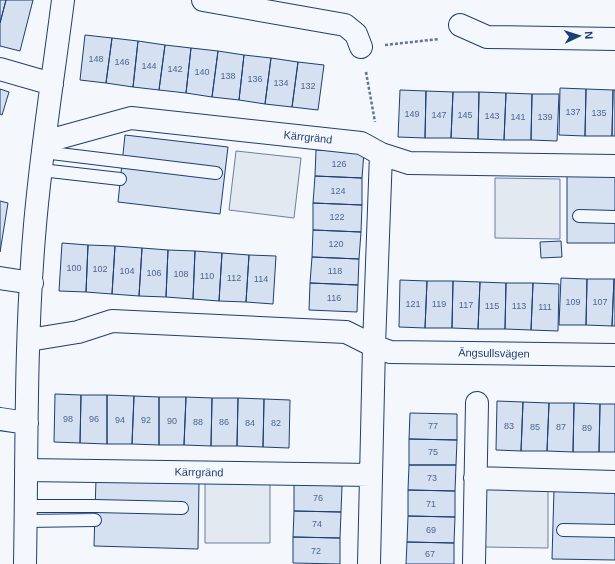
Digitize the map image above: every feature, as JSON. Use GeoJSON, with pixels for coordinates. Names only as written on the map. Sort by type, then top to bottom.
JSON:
{"type":"FeatureCollection","features":[{"type":"Feature","properties":{"kind":"street"},"geometry":{"type":"LineString","coordinates":[[25,564],[29,340],[34,237],[63,0]]}},
{"type":"Feature","properties":{"kind":"street"},"geometry":{"type":"LineString","coordinates":[[203,0],[345,25],[356,34],[361,47]]}},
{"type":"Feature","properties":{"kind":"street"},"geometry":{"type":"LineString","coordinates":[[460,25],[487,37],[615,39]]}},
{"type":"Feature","properties":{"kind":"street"},"geometry":{"type":"LineString","coordinates":[[0,69],[52,84]]}},
{"type":"Feature","properties":{"kind":"street","name":"Kärrgränd"},"geometry":{"type":"LineString","coordinates":[[43,155],[131,118],[361,143],[380,154]]}},
{"type":"Feature","properties":{"kind":"street"},"geometry":{"type":"LineString","coordinates":[[369,564],[380,154],[409,163],[615,166]]}},
{"type":"Feature","properties":{"kind":"street"},"geometry":{"type":"LineString","coordinates":[[0,278],[32,283]]}},
{"type":"Feature","properties":{"kind":"street"},"geometry":{"type":"LineString","coordinates":[[29,340],[78,332],[112,321],[346,332],[374,346]]}},
{"type":"Feature","properties":{"kind":"street","name":"Ängsullsvägen"},"geometry":{"type":"LineString","coordinates":[[374,346],[390,352],[615,355]]}},
{"type":"Feature","properties":{"kind":"street"},"geometry":{"type":"LineString","coordinates":[[474,564],[477,403]]}},
{"type":"Feature","properties":{"kind":"street"},"geometry":{"type":"LineString","coordinates":[[0,418],[27,423]]}},
{"type":"Feature","properties":{"kind":"street","name":"Kärrgränd"},"geometry":{"type":"LineString","coordinates":[[26,470],[371,475]]}},
{"type":"Feature","properties":{"kind":"street"},"geometry":{"type":"LineString","coordinates":[[476,478],[615,482]]}},
{"type":"Feature","properties":{"kind":"lane"},"geometry":{"type":"LineString","coordinates":[[43,155],[123,161],[216,172]]}},
{"type":"Feature","properties":{"kind":"lane"},"geometry":{"type":"LineString","coordinates":[[43,155],[120,180]]}},
{"type":"Feature","properties":{"kind":"lane"},"geometry":{"type":"LineString","coordinates":[[579,216],[615,217]]}},
{"type":"Feature","properties":{"kind":"lane"},"geometry":{"type":"LineString","coordinates":[[26,513],[95,506],[182,508]]}},
{"type":"Feature","properties":{"kind":"lane"},"geometry":{"type":"LineString","coordinates":[[26,513],[95,520]]}},
{"type":"Feature","properties":{"kind":"lane"},"geometry":{"type":"LineString","coordinates":[[563,530],[615,531]]}},
{"type":"Feature","properties":{"kind":"path"},"geometry":{"type":"LineString","coordinates":[[380,154],[361,47],[439,39],[460,25]]}},
{"type":"Feature","properties":{"kind":"shaded area"},"geometry":{"type":"Polygon","coordinates":[[[236,151],[301,158],[294,218],[229,210],[236,151]]]}},
{"type":"Feature","properties":{"kind":"shaded area"},"geometry":{"type":"Polygon","coordinates":[[[495,178],[560,179],[560,239],[495,238],[495,178]]]}},
{"type":"Feature","properties":{"kind":"shaded area"},"geometry":{"type":"Polygon","coordinates":[[[205,483],[270,483],[270,543],[205,543],[205,483]]]}},
{"type":"Feature","properties":{"kind":"shaded area"},"geometry":{"type":"Polygon","coordinates":[[[483,487],[548,488],[548,548],[483,547],[483,487]]]}},
{"type":"Feature","properties":{"kind":"building"},"geometry":{"type":"Polygon","coordinates":[[[0,0],[6,0],[0,23],[0,0]]]}},
{"type":"Feature","properties":{"kind":"building"},"geometry":{"type":"Polygon","coordinates":[[[6,0],[33,0],[20,51],[0,46],[0,23],[6,0]]]}},
{"type":"Feature","properties":{"kind":"building"},"geometry":{"type":"Polygon","coordinates":[[[85,35],[112,38],[106,83],[80,80],[85,35]]]}},
{"type":"Feature","properties":{"kind":"building"},"geometry":{"type":"Polygon","coordinates":[[[112,38],[138,41],[133,87],[106,83],[112,38]]]}},
{"type":"Feature","properties":{"kind":"building"},"geometry":{"type":"Polygon","coordinates":[[[138,41],[165,45],[159,90],[133,87],[138,41]]]}},
{"type":"Feature","properties":{"kind":"building"},"geometry":{"type":"Polygon","coordinates":[[[165,45],[191,48],[186,93],[159,90],[165,45]]]}},
{"type":"Feature","properties":{"kind":"building"},"geometry":{"type":"Polygon","coordinates":[[[191,48],[218,51],[212,97],[186,93],[191,48]]]}},
{"type":"Feature","properties":{"kind":"building"},"geometry":{"type":"Polygon","coordinates":[[[218,51],[244,55],[239,100],[212,97],[218,51]]]}},
{"type":"Feature","properties":{"kind":"building"},"geometry":{"type":"Polygon","coordinates":[[[244,55],[271,58],[265,104],[239,100],[244,55]]]}},
{"type":"Feature","properties":{"kind":"building"},"geometry":{"type":"Polygon","coordinates":[[[271,58],[298,62],[292,107],[265,104],[271,58]]]}},
{"type":"Feature","properties":{"kind":"building"},"geometry":{"type":"Polygon","coordinates":[[[298,62],[324,65],[318,110],[292,107],[298,62]]]}},
{"type":"Feature","properties":{"kind":"building"},"geometry":{"type":"Polygon","coordinates":[[[560,88],[586,89],[585,136],[559,135],[560,88]]]}},
{"type":"Feature","properties":{"kind":"building"},"geometry":{"type":"Polygon","coordinates":[[[0,89],[9,92],[2,115],[0,114],[0,89]]]}},
{"type":"Feature","properties":{"kind":"building"},"geometry":{"type":"Polygon","coordinates":[[[586,89],[613,90],[612,136],[585,136],[586,89]]]}},
{"type":"Feature","properties":{"kind":"building"},"geometry":{"type":"Polygon","coordinates":[[[400,90],[426,91],[425,138],[398,137],[400,90]]]}},
{"type":"Feature","properties":{"kind":"building"},"geometry":{"type":"Polygon","coordinates":[[[613,90],[615,90],[615,136],[612,136],[613,90]]]}},
{"type":"Feature","properties":{"kind":"building"},"geometry":{"type":"Polygon","coordinates":[[[426,91],[453,92],[451,138],[425,138],[426,91]]]}},
{"type":"Feature","properties":{"kind":"building"},"geometry":{"type":"Polygon","coordinates":[[[453,92],[479,92],[478,139],[451,138],[453,92]]]}},
{"type":"Feature","properties":{"kind":"building"},"geometry":{"type":"Polygon","coordinates":[[[479,92],[506,93],[504,140],[478,139],[479,92]]]}},
{"type":"Feature","properties":{"kind":"building"},"geometry":{"type":"Polygon","coordinates":[[[506,93],[532,94],[531,140],[504,140],[506,93]]]}},
{"type":"Feature","properties":{"kind":"building"},"geometry":{"type":"Polygon","coordinates":[[[532,94],[559,94],[557,141],[531,140],[532,94]]]}},
{"type":"Feature","properties":{"kind":"building"},"geometry":{"type":"Polygon","coordinates":[[[125,135],[228,147],[220,214],[118,202],[125,135]]]}},
{"type":"Feature","properties":{"kind":"building"},"geometry":{"type":"Polygon","coordinates":[[[316,150],[364,152],[362,178],[315,176],[316,150]]]}},
{"type":"Feature","properties":{"kind":"building"},"geometry":{"type":"Polygon","coordinates":[[[567,174],[615,175],[615,243],[567,243],[567,174]]]}},
{"type":"Feature","properties":{"kind":"building"},"geometry":{"type":"Polygon","coordinates":[[[315,176],[362,178],[362,205],[313,203],[315,176]]]}},
{"type":"Feature","properties":{"kind":"building"},"geometry":{"type":"Polygon","coordinates":[[[0,201],[8,203],[0,252],[0,201]]]}},
{"type":"Feature","properties":{"kind":"building"},"geometry":{"type":"Polygon","coordinates":[[[313,203],[362,205],[361,232],[313,230],[313,203]]]}},
{"type":"Feature","properties":{"kind":"building"},"geometry":{"type":"Polygon","coordinates":[[[313,230],[361,232],[359,259],[312,257],[313,230]]]}},
{"type":"Feature","properties":{"kind":"building"},"geometry":{"type":"Polygon","coordinates":[[[561,241],[562,257],[541,258],[540,242],[561,241]]]}},
{"type":"Feature","properties":{"kind":"building"},"geometry":{"type":"Polygon","coordinates":[[[62,243],[88,245],[86,292],[59,291],[62,243]]]}},
{"type":"Feature","properties":{"kind":"building"},"geometry":{"type":"Polygon","coordinates":[[[88,245],[115,246],[112,294],[86,292],[88,245]]]}},
{"type":"Feature","properties":{"kind":"building"},"geometry":{"type":"Polygon","coordinates":[[[115,246],[142,248],[139,296],[112,294],[115,246]]]}},
{"type":"Feature","properties":{"kind":"building"},"geometry":{"type":"Polygon","coordinates":[[[142,248],[168,250],[166,297],[139,296],[142,248]]]}},
{"type":"Feature","properties":{"kind":"building"},"geometry":{"type":"Polygon","coordinates":[[[168,250],[195,251],[193,299],[166,297],[168,250]]]}},
{"type":"Feature","properties":{"kind":"building"},"geometry":{"type":"Polygon","coordinates":[[[195,251],[222,253],[219,301],[193,299],[195,251]]]}},
{"type":"Feature","properties":{"kind":"building"},"geometry":{"type":"Polygon","coordinates":[[[222,253],[249,255],[246,302],[219,301],[222,253]]]}},
{"type":"Feature","properties":{"kind":"building"},"geometry":{"type":"Polygon","coordinates":[[[249,255],[276,256],[273,304],[246,302],[249,255]]]}},
{"type":"Feature","properties":{"kind":"building"},"geometry":{"type":"Polygon","coordinates":[[[312,257],[359,259],[358,285],[310,283],[312,257]]]}},
{"type":"Feature","properties":{"kind":"building"},"geometry":{"type":"Polygon","coordinates":[[[561,278],[587,279],[586,325],[559,325],[561,278]]]}},
{"type":"Feature","properties":{"kind":"building"},"geometry":{"type":"Polygon","coordinates":[[[587,279],[614,279],[612,326],[586,325],[587,279]]]}},
{"type":"Feature","properties":{"kind":"building"},"geometry":{"type":"Polygon","coordinates":[[[614,279],[615,326],[612,326],[614,279]]]}},
{"type":"Feature","properties":{"kind":"building"},"geometry":{"type":"Polygon","coordinates":[[[400,280],[427,281],[425,328],[399,327],[400,280]]]}},
{"type":"Feature","properties":{"kind":"building"},"geometry":{"type":"Polygon","coordinates":[[[427,281],[453,281],[452,328],[425,328],[427,281]]]}},
{"type":"Feature","properties":{"kind":"building"},"geometry":{"type":"Polygon","coordinates":[[[453,281],[480,282],[478,329],[452,328],[453,281]]]}},
{"type":"Feature","properties":{"kind":"building"},"geometry":{"type":"Polygon","coordinates":[[[480,282],[506,283],[505,329],[478,329],[480,282]]]}},
{"type":"Feature","properties":{"kind":"building"},"geometry":{"type":"Polygon","coordinates":[[[310,283],[358,285],[357,312],[309,310],[310,283]]]}},
{"type":"Feature","properties":{"kind":"building"},"geometry":{"type":"Polygon","coordinates":[[[506,283],[533,283],[531,330],[505,329],[506,283]]]}},
{"type":"Feature","properties":{"kind":"building"},"geometry":{"type":"Polygon","coordinates":[[[533,283],[559,284],[558,331],[531,330],[533,283]]]}},
{"type":"Feature","properties":{"kind":"building"},"geometry":{"type":"Polygon","coordinates":[[[55,394],[81,395],[80,443],[54,442],[55,394]]]}},
{"type":"Feature","properties":{"kind":"building"},"geometry":{"type":"Polygon","coordinates":[[[81,395],[107,395],[107,444],[80,443],[81,395]]]}},
{"type":"Feature","properties":{"kind":"building"},"geometry":{"type":"Polygon","coordinates":[[[107,395],[134,396],[132,444],[107,444],[107,395]]]}},
{"type":"Feature","properties":{"kind":"building"},"geometry":{"type":"Polygon","coordinates":[[[134,396],[159,397],[159,445],[132,444],[134,396]]]}},
{"type":"Feature","properties":{"kind":"building"},"geometry":{"type":"Polygon","coordinates":[[[159,397],[186,397],[184,445],[159,445],[159,397]]]}},
{"type":"Feature","properties":{"kind":"building"},"geometry":{"type":"Polygon","coordinates":[[[186,397],[212,398],[211,446],[184,445],[186,397]]]}},
{"type":"Feature","properties":{"kind":"building"},"geometry":{"type":"Polygon","coordinates":[[[212,398],[238,398],[237,446],[211,446],[212,398]]]}},
{"type":"Feature","properties":{"kind":"building"},"geometry":{"type":"Polygon","coordinates":[[[238,398],[264,399],[263,447],[237,446],[238,398]]]}},
{"type":"Feature","properties":{"kind":"building"},"geometry":{"type":"Polygon","coordinates":[[[264,399],[290,400],[289,448],[263,447],[264,399]]]}},
{"type":"Feature","properties":{"kind":"building"},"geometry":{"type":"Polygon","coordinates":[[[497,401],[523,402],[521,451],[496,450],[497,401]]]}},
{"type":"Feature","properties":{"kind":"building"},"geometry":{"type":"Polygon","coordinates":[[[523,402],[549,403],[547,451],[521,451],[523,402]]]}},
{"type":"Feature","properties":{"kind":"building"},"geometry":{"type":"Polygon","coordinates":[[[549,403],[574,403],[573,452],[547,451],[549,403]]]}},
{"type":"Feature","properties":{"kind":"building"},"geometry":{"type":"Polygon","coordinates":[[[574,403],[600,404],[599,452],[573,452],[574,403]]]}},
{"type":"Feature","properties":{"kind":"building"},"geometry":{"type":"Polygon","coordinates":[[[600,404],[615,404],[615,452],[599,452],[600,404]]]}},
{"type":"Feature","properties":{"kind":"building"},"geometry":{"type":"Polygon","coordinates":[[[410,413],[457,414],[457,440],[409,439],[410,413]]]}},
{"type":"Feature","properties":{"kind":"building"},"geometry":{"type":"Polygon","coordinates":[[[409,439],[457,440],[456,465],[409,465],[409,439]]]}},
{"type":"Feature","properties":{"kind":"building"},"geometry":{"type":"Polygon","coordinates":[[[409,465],[456,465],[455,491],[408,490],[409,465]]]}},
{"type":"Feature","properties":{"kind":"building"},"geometry":{"type":"Polygon","coordinates":[[[96,479],[199,481],[198,549],[94,546],[96,479]]]}},
{"type":"Feature","properties":{"kind":"building"},"geometry":{"type":"Polygon","coordinates":[[[294,484],[342,486],[341,512],[294,511],[294,484]]]}},
{"type":"Feature","properties":{"kind":"building"},"geometry":{"type":"Polygon","coordinates":[[[554,489],[615,490],[615,560],[552,559],[554,489]]]}},
{"type":"Feature","properties":{"kind":"building"},"geometry":{"type":"Polygon","coordinates":[[[408,490],[455,491],[455,517],[408,516],[408,490]]]}},
{"type":"Feature","properties":{"kind":"building"},"geometry":{"type":"Polygon","coordinates":[[[294,511],[341,512],[340,538],[293,537],[294,511]]]}},
{"type":"Feature","properties":{"kind":"building"},"geometry":{"type":"Polygon","coordinates":[[[408,516],[455,517],[454,543],[407,542],[408,516]]]}},
{"type":"Feature","properties":{"kind":"building"},"geometry":{"type":"Polygon","coordinates":[[[293,537],[340,538],[340,564],[293,563],[293,537]]]}},
{"type":"Feature","properties":{"kind":"building"},"geometry":{"type":"Polygon","coordinates":[[[407,542],[454,543],[454,564],[406,564],[407,542]]]}}]}
